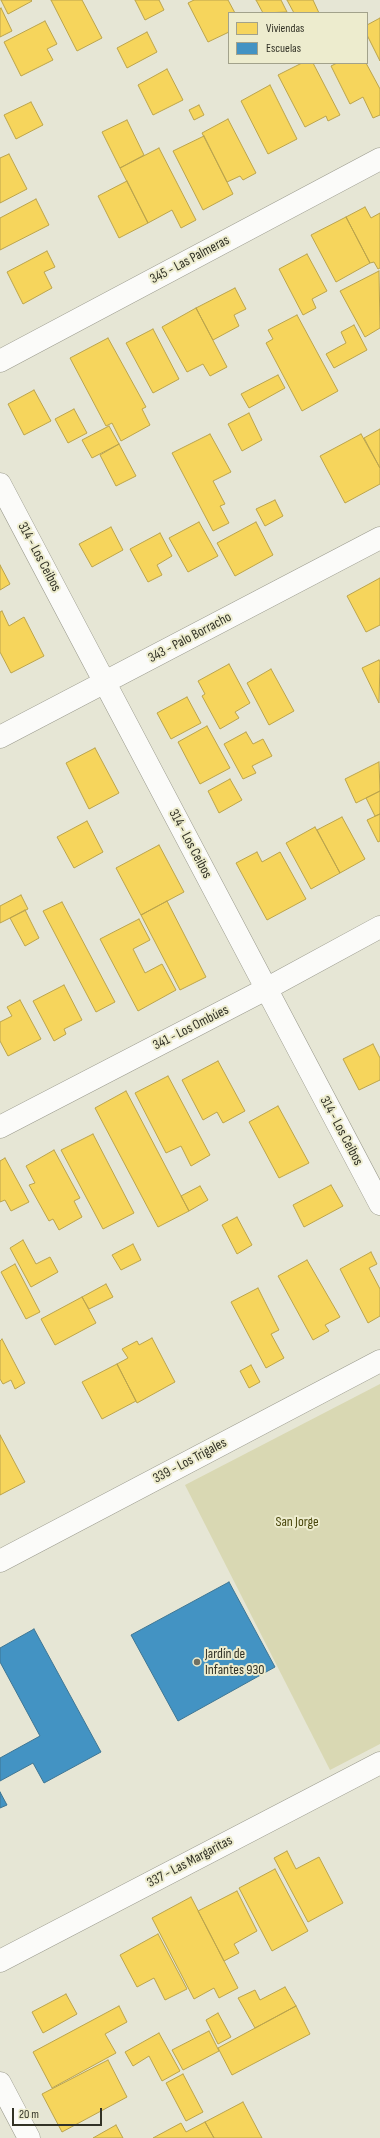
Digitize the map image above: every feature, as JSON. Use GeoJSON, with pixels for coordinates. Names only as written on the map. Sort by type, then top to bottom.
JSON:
{"type":"FeatureCollection","features":[{"type":"Feature","properties":{"kind":"street","name":"345 - Las Palmeras"},"geometry":{"type":"LineString","coordinates":[[0,361],[380,159]]}},
{"type":"Feature","properties":{"kind":"street","name":"314 - Los Ceibos"},"geometry":{"type":"LineString","coordinates":[[0,484],[380,1204]]}},
{"type":"Feature","properties":{"kind":"street","name":"343 - Palo Borracho"},"geometry":{"type":"LineString","coordinates":[[0,737],[380,538]]}},
{"type":"Feature","properties":{"kind":"street","name":"341 - Los Ombúes"},"geometry":{"type":"LineString","coordinates":[[0,1127],[266,989],[380,927]]}},
{"type":"Feature","properties":{"kind":"street","name":"339 - Los Trigales"},"geometry":{"type":"LineString","coordinates":[[0,1561],[380,1361]]}},
{"type":"Feature","properties":{"kind":"street","name":"337 - Las Margaritas"},"geometry":{"type":"LineString","coordinates":[[0,1961],[380,1763]]}},
{"type":"Feature","properties":{"kind":"street"},"geometry":{"type":"LineString","coordinates":[[0,2083],[29,2138]]}},
{"type":"Feature","properties":{"kind":"green space","name":"San Jorge"},"geometry":{"type":"Polygon","coordinates":[[[380,1384],[380,1744],[330,1770],[185,1485],[380,1384]]]}},
{"type":"Feature","properties":{"kind":"building: Viviendas"},"geometry":{"type":"Polygon","coordinates":[[[1,0],[31,0],[32,1],[8,14],[1,0]]]}},
{"type":"Feature","properties":{"kind":"building: Viviendas"},"geometry":{"type":"Polygon","coordinates":[[[51,0],[82,0],[102,38],[77,51],[51,0]]]}},
{"type":"Feature","properties":{"kind":"building: Viviendas"},"geometry":{"type":"Polygon","coordinates":[[[135,0],[159,0],[164,10],[145,20],[135,0]]]}},
{"type":"Feature","properties":{"kind":"building: Viviendas"},"geometry":{"type":"Polygon","coordinates":[[[194,0],[228,0],[234,12],[228,12],[228,32],[208,42],[188,3],[194,0]]]}},
{"type":"Feature","properties":{"kind":"building: Viviendas"},"geometry":{"type":"Polygon","coordinates":[[[256,0],[281,0],[287,12],[262,12],[256,0]]]}},
{"type":"Feature","properties":{"kind":"building: Viviendas"},"geometry":{"type":"Polygon","coordinates":[[[287,0],[313,0],[319,12],[293,12],[287,0]]]}},
{"type":"Feature","properties":{"kind":"building: Viviendas"},"geometry":{"type":"Polygon","coordinates":[[[1,8],[12,31],[0,37],[0,9],[1,8]]]}},
{"type":"Feature","properties":{"kind":"building: Viviendas"},"geometry":{"type":"Polygon","coordinates":[[[380,18],[380,61],[368,37],[368,24],[380,18]]]}},
{"type":"Feature","properties":{"kind":"building: Viviendas"},"geometry":{"type":"Polygon","coordinates":[[[45,21],[57,44],[47,49],[53,60],[21,76],[4,42],[45,21]]]}},
{"type":"Feature","properties":{"kind":"building: Viviendas"},"geometry":{"type":"Polygon","coordinates":[[[147,32],[157,52],[127,68],[117,48],[147,32]]]}},
{"type":"Feature","properties":{"kind":"building: Viviendas"},"geometry":{"type":"Polygon","coordinates":[[[300,64],[314,64],[340,115],[328,121],[326,116],[305,127],[278,75],[300,64]]]}},
{"type":"Feature","properties":{"kind":"building: Viviendas"},"geometry":{"type":"Polygon","coordinates":[[[335,64],[367,64],[380,89],[380,115],[373,118],[363,97],[350,104],[331,66],[335,64]]]}},
{"type":"Feature","properties":{"kind":"building: Viviendas"},"geometry":{"type":"Polygon","coordinates":[[[167,69],[183,100],[153,115],[138,85],[167,69]]]}},
{"type":"Feature","properties":{"kind":"building: Viviendas"},"geometry":{"type":"Polygon","coordinates":[[[270,85],[297,139],[268,154],[241,101],[270,85]]]}},
{"type":"Feature","properties":{"kind":"building: Viviendas"},"geometry":{"type":"Polygon","coordinates":[[[31,102],[43,125],[16,139],[4,115],[31,102]]]}},
{"type":"Feature","properties":{"kind":"building: Viviendas"},"geometry":{"type":"Polygon","coordinates":[[[199,105],[204,115],[194,120],[189,110],[199,105]]]}},
{"type":"Feature","properties":{"kind":"building: Viviendas"},"geometry":{"type":"Polygon","coordinates":[[[228,119],[256,173],[243,180],[240,176],[227,182],[202,133],[228,119]]]}},
{"type":"Feature","properties":{"kind":"building: Viviendas"},"geometry":{"type":"Polygon","coordinates":[[[127,120],[144,155],[120,168],[102,132],[127,120]]]}},
{"type":"Feature","properties":{"kind":"building: Viviendas"},"geometry":{"type":"Polygon","coordinates":[[[204,136],[233,194],[203,210],[173,151],[204,136]]]}},
{"type":"Feature","properties":{"kind":"building: Viviendas"},"geometry":{"type":"Polygon","coordinates":[[[159,148],[196,220],[181,228],[172,210],[148,223],[120,168],[159,148]]]}},
{"type":"Feature","properties":{"kind":"building: Viviendas"},"geometry":{"type":"Polygon","coordinates":[[[9,154],[27,189],[0,203],[0,158],[9,154]]]}},
{"type":"Feature","properties":{"kind":"building: Viviendas"},"geometry":{"type":"Polygon","coordinates":[[[127,181],[148,223],[119,238],[98,196],[127,181]]]}},
{"type":"Feature","properties":{"kind":"building: Viviendas"},"geometry":{"type":"Polygon","coordinates":[[[36,199],[49,225],[0,250],[0,218],[36,199]]]}},
{"type":"Feature","properties":{"kind":"building: Viviendas"},"geometry":{"type":"Polygon","coordinates":[[[365,207],[371,218],[380,213],[380,268],[378,269],[374,262],[370,263],[346,217],[365,207]]]}},
{"type":"Feature","properties":{"kind":"building: Viviendas"},"geometry":{"type":"Polygon","coordinates":[[[346,217],[370,263],[336,282],[311,235],[346,217]]]}},
{"type":"Feature","properties":{"kind":"building: Viviendas"},"geometry":{"type":"Polygon","coordinates":[[[47,251],[55,267],[44,272],[52,288],[23,304],[7,272],[47,251]]]}},
{"type":"Feature","properties":{"kind":"building: Viviendas"},"geometry":{"type":"Polygon","coordinates":[[[307,254],[327,291],[312,299],[316,308],[303,315],[279,269],[307,254]]]}},
{"type":"Feature","properties":{"kind":"building: Viviendas"},"geometry":{"type":"Polygon","coordinates":[[[379,271],[380,328],[365,337],[340,291],[379,271]]]}},
{"type":"Feature","properties":{"kind":"building: Viviendas"},"geometry":{"type":"Polygon","coordinates":[[[235,288],[246,309],[234,315],[239,326],[213,340],[196,308],[235,288]]]}},
{"type":"Feature","properties":{"kind":"building: Viviendas"},"geometry":{"type":"Polygon","coordinates":[[[196,308],[227,367],[210,376],[203,364],[187,372],[162,327],[196,308]]]}},
{"type":"Feature","properties":{"kind":"building: Viviendas"},"geometry":{"type":"Polygon","coordinates":[[[297,315],[338,391],[302,411],[266,343],[273,339],[268,330],[297,315]]]}},
{"type":"Feature","properties":{"kind":"building: Viviendas"},"geometry":{"type":"Polygon","coordinates":[[[354,325],[367,350],[334,368],[326,354],[346,343],[341,332],[354,325]]]}},
{"type":"Feature","properties":{"kind":"building: Viviendas"},"geometry":{"type":"Polygon","coordinates":[[[153,329],[179,379],[153,393],[126,343],[153,329]]]}},
{"type":"Feature","properties":{"kind":"building: Viviendas"},"geometry":{"type":"Polygon","coordinates":[[[108,338],[146,407],[142,409],[150,425],[121,441],[112,423],[106,426],[70,358],[108,338]]]}},
{"type":"Feature","properties":{"kind":"building: Viviendas"},"geometry":{"type":"Polygon","coordinates":[[[278,375],[285,388],[249,408],[241,394],[278,375]]]}},
{"type":"Feature","properties":{"kind":"building: Viviendas"},"geometry":{"type":"Polygon","coordinates":[[[34,390],[51,421],[24,435],[8,404],[34,390]]]}},
{"type":"Feature","properties":{"kind":"building: Viviendas"},"geometry":{"type":"Polygon","coordinates":[[[74,409],[87,433],[68,443],[55,419],[74,409]]]}},
{"type":"Feature","properties":{"kind":"building: Viviendas"},"geometry":{"type":"Polygon","coordinates":[[[249,413],[262,440],[242,451],[228,424],[249,413]]]}},
{"type":"Feature","properties":{"kind":"building: Viviendas"},"geometry":{"type":"Polygon","coordinates":[[[109,426],[119,444],[92,458],[82,440],[109,426]]]}},
{"type":"Feature","properties":{"kind":"building: Viviendas"},"geometry":{"type":"Polygon","coordinates":[[[380,429],[380,468],[364,438],[380,429]]]}},
{"type":"Feature","properties":{"kind":"building: Viviendas"},"geometry":{"type":"Polygon","coordinates":[[[210,434],[231,472],[213,481],[225,504],[220,506],[229,523],[213,531],[172,453],[210,434]]]}},
{"type":"Feature","properties":{"kind":"building: Viviendas"},"geometry":{"type":"Polygon","coordinates":[[[361,434],[380,468],[380,484],[345,503],[320,456],[361,434]]]}},
{"type":"Feature","properties":{"kind":"building: Viviendas"},"geometry":{"type":"Polygon","coordinates":[[[119,444],[136,476],[116,486],[100,455],[119,444]]]}},
{"type":"Feature","properties":{"kind":"building: Viviendas"},"geometry":{"type":"Polygon","coordinates":[[[275,500],[283,516],[265,526],[256,509],[275,500]]]}},
{"type":"Feature","properties":{"kind":"building: Viviendas"},"geometry":{"type":"Polygon","coordinates":[[[199,522],[218,556],[188,572],[169,538],[199,522]]]}},
{"type":"Feature","properties":{"kind":"building: Viviendas"},"geometry":{"type":"Polygon","coordinates":[[[256,522],[273,555],[235,576],[217,543],[256,522]]]}},
{"type":"Feature","properties":{"kind":"building: Viviendas"},"geometry":{"type":"Polygon","coordinates":[[[111,527],[123,550],[92,567],[79,544],[111,527]]]}},
{"type":"Feature","properties":{"kind":"building: Viviendas"},"geometry":{"type":"Polygon","coordinates":[[[160,533],[172,556],[157,565],[162,575],[148,582],[130,549],[160,533]]]}},
{"type":"Feature","properties":{"kind":"building: Viviendas"},"geometry":{"type":"Polygon","coordinates":[[[0,565],[10,584],[0,590],[0,565]]]}},
{"type":"Feature","properties":{"kind":"building: Viviendas"},"geometry":{"type":"Polygon","coordinates":[[[380,578],[380,625],[366,632],[347,596],[380,578]]]}},
{"type":"Feature","properties":{"kind":"building: Viviendas"},"geometry":{"type":"Polygon","coordinates":[[[2,611],[9,626],[24,617],[44,656],[11,673],[0,652],[0,612],[2,611]]]}},
{"type":"Feature","properties":{"kind":"building: Viviendas"},"geometry":{"type":"Polygon","coordinates":[[[379,660],[380,662],[379,703],[362,668],[379,660]]]}},
{"type":"Feature","properties":{"kind":"building: Viviendas"},"geometry":{"type":"Polygon","coordinates":[[[229,664],[250,703],[235,712],[239,718],[220,729],[202,696],[205,694],[198,681],[229,664]]]}},
{"type":"Feature","properties":{"kind":"building: Viviendas"},"geometry":{"type":"Polygon","coordinates":[[[271,669],[294,711],[269,725],[247,683],[271,669]]]}},
{"type":"Feature","properties":{"kind":"building: Viviendas"},"geometry":{"type":"Polygon","coordinates":[[[187,697],[201,723],[171,739],[157,713],[187,697]]]}},
{"type":"Feature","properties":{"kind":"building: Viviendas"},"geometry":{"type":"Polygon","coordinates":[[[207,726],[230,768],[200,784],[178,742],[207,726]]]}},
{"type":"Feature","properties":{"kind":"building: Viviendas"},"geometry":{"type":"Polygon","coordinates":[[[246,732],[253,744],[263,739],[272,756],[252,766],[256,773],[243,779],[224,744],[246,732]]]}},
{"type":"Feature","properties":{"kind":"building: Viviendas"},"geometry":{"type":"Polygon","coordinates":[[[95,748],[119,793],[89,809],[66,763],[95,748]]]}},
{"type":"Feature","properties":{"kind":"building: Viviendas"},"geometry":{"type":"Polygon","coordinates":[[[379,762],[380,791],[356,803],[345,779],[379,762]]]}},
{"type":"Feature","properties":{"kind":"building: Viviendas"},"geometry":{"type":"Polygon","coordinates":[[[230,779],[242,800],[219,813],[208,791],[230,779]]]}},
{"type":"Feature","properties":{"kind":"building: Viviendas"},"geometry":{"type":"Polygon","coordinates":[[[380,791],[380,814],[375,816],[366,798],[380,791]]]}},
{"type":"Feature","properties":{"kind":"building: Viviendas"},"geometry":{"type":"Polygon","coordinates":[[[380,814],[380,841],[378,842],[367,820],[380,814]]]}},
{"type":"Feature","properties":{"kind":"building: Viviendas"},"geometry":{"type":"Polygon","coordinates":[[[342,817],[365,859],[340,873],[317,830],[342,817]]]}},
{"type":"Feature","properties":{"kind":"building: Viviendas"},"geometry":{"type":"Polygon","coordinates":[[[87,821],[103,852],[74,868],[57,837],[87,821]]]}},
{"type":"Feature","properties":{"kind":"building: Viviendas"},"geometry":{"type":"Polygon","coordinates":[[[315,827],[340,873],[311,889],[286,843],[315,827]]]}},
{"type":"Feature","properties":{"kind":"building: Viviendas"},"geometry":{"type":"Polygon","coordinates":[[[159,845],[184,892],[141,915],[116,868],[159,845]]]}},
{"type":"Feature","properties":{"kind":"building: Viviendas"},"geometry":{"type":"Polygon","coordinates":[[[257,852],[262,862],[280,852],[306,899],[267,920],[236,863],[257,852]]]}},
{"type":"Feature","properties":{"kind":"building: Viviendas"},"geometry":{"type":"Polygon","coordinates":[[[21,895],[28,909],[0,923],[0,906],[21,895]]]}},
{"type":"Feature","properties":{"kind":"building: Viviendas"},"geometry":{"type":"Polygon","coordinates":[[[167,901],[206,977],[180,990],[141,915],[167,901]]]}},
{"type":"Feature","properties":{"kind":"building: Viviendas"},"geometry":{"type":"Polygon","coordinates":[[[62,902],[115,1002],[96,1012],[43,911],[62,902]]]}},
{"type":"Feature","properties":{"kind":"building: Viviendas"},"geometry":{"type":"Polygon","coordinates":[[[25,910],[39,938],[25,946],[10,918],[25,910]]]}},
{"type":"Feature","properties":{"kind":"building: Viviendas"},"geometry":{"type":"Polygon","coordinates":[[[139,919],[150,940],[133,949],[145,973],[162,964],[176,990],[138,1011],[100,939],[139,919]]]}},
{"type":"Feature","properties":{"kind":"building: Viviendas"},"geometry":{"type":"Polygon","coordinates":[[[64,985],[82,1020],[64,1029],[66,1034],[54,1041],[33,1001],[64,985]]]}},
{"type":"Feature","properties":{"kind":"building: Viviendas"},"geometry":{"type":"Polygon","coordinates":[[[20,1000],[41,1039],[8,1056],[0,1041],[0,1022],[12,1016],[7,1007],[20,1000]]]}},
{"type":"Feature","properties":{"kind":"building: Viviendas"},"geometry":{"type":"Polygon","coordinates":[[[373,1044],[380,1058],[380,1080],[359,1090],[343,1059],[373,1044]]]}},
{"type":"Feature","properties":{"kind":"building: Viviendas"},"geometry":{"type":"Polygon","coordinates":[[[218,1061],[245,1111],[223,1123],[217,1112],[203,1120],[182,1080],[218,1061]]]}},
{"type":"Feature","properties":{"kind":"building: Viviendas"},"geometry":{"type":"Polygon","coordinates":[[[168,1076],[210,1155],[191,1166],[181,1146],[166,1153],[135,1093],[168,1076]]]}},
{"type":"Feature","properties":{"kind":"building: Viviendas"},"geometry":{"type":"Polygon","coordinates":[[[126,1091],[189,1211],[158,1227],[95,1108],[126,1091]]]}},
{"type":"Feature","properties":{"kind":"building: Viviendas"},"geometry":{"type":"Polygon","coordinates":[[[278,1106],[309,1163],[279,1178],[249,1122],[278,1106]]]}},
{"type":"Feature","properties":{"kind":"building: Viviendas"},"geometry":{"type":"Polygon","coordinates":[[[93,1134],[134,1213],[103,1229],[61,1150],[93,1134]]]}},
{"type":"Feature","properties":{"kind":"building: Viviendas"},"geometry":{"type":"Polygon","coordinates":[[[54,1150],[80,1198],[74,1201],[82,1217],[59,1230],[53,1219],[49,1221],[29,1185],[35,1183],[26,1166],[54,1150]]]}},
{"type":"Feature","properties":{"kind":"building: Viviendas"},"geometry":{"type":"Polygon","coordinates":[[[5,1158],[29,1202],[11,1211],[5,1200],[0,1202],[0,1161],[5,1158]]]}},
{"type":"Feature","properties":{"kind":"building: Viviendas"},"geometry":{"type":"Polygon","coordinates":[[[331,1185],[343,1206],[304,1227],[293,1205],[331,1185]]]}},
{"type":"Feature","properties":{"kind":"building: Viviendas"},"geometry":{"type":"Polygon","coordinates":[[[200,1186],[208,1200],[189,1211],[181,1196],[200,1186]]]}},
{"type":"Feature","properties":{"kind":"building: Viviendas"},"geometry":{"type":"Polygon","coordinates":[[[237,1217],[252,1245],[237,1254],[222,1225],[237,1217]]]}},
{"type":"Feature","properties":{"kind":"building: Viviendas"},"geometry":{"type":"Polygon","coordinates":[[[23,1240],[36,1264],[50,1257],[58,1272],[31,1287],[10,1248],[23,1240]]]}},
{"type":"Feature","properties":{"kind":"building: Viviendas"},"geometry":{"type":"Polygon","coordinates":[[[133,1244],[141,1260],[121,1270],[112,1255],[133,1244]]]}},
{"type":"Feature","properties":{"kind":"building: Viviendas"},"geometry":{"type":"Polygon","coordinates":[[[371,1252],[377,1264],[369,1268],[380,1289],[380,1316],[368,1323],[340,1269],[371,1252]]]}},
{"type":"Feature","properties":{"kind":"building: Viviendas"},"geometry":{"type":"Polygon","coordinates":[[[307,1260],[340,1317],[325,1325],[329,1331],[313,1340],[278,1276],[307,1260]]]}},
{"type":"Feature","properties":{"kind":"building: Viviendas"},"geometry":{"type":"Polygon","coordinates":[[[15,1264],[40,1312],[26,1319],[1,1272],[15,1264]]]}},
{"type":"Feature","properties":{"kind":"building: Viviendas"},"geometry":{"type":"Polygon","coordinates":[[[106,1284],[113,1297],[89,1309],[82,1297],[106,1284]]]}},
{"type":"Feature","properties":{"kind":"building: Viviendas"},"geometry":{"type":"Polygon","coordinates":[[[258,1288],[279,1330],[271,1334],[284,1358],[266,1368],[231,1302],[258,1288]]]}},
{"type":"Feature","properties":{"kind":"building: Viviendas"},"geometry":{"type":"Polygon","coordinates":[[[82,1297],[96,1323],[55,1345],[41,1319],[82,1297]]]}},
{"type":"Feature","properties":{"kind":"building: Viviendas"},"geometry":{"type":"Polygon","coordinates":[[[152,1338],[175,1382],[137,1403],[117,1364],[128,1358],[122,1349],[137,1341],[139,1345],[152,1338]]]}},
{"type":"Feature","properties":{"kind":"building: Viviendas"},"geometry":{"type":"Polygon","coordinates":[[[2,1339],[25,1383],[15,1389],[11,1380],[3,1384],[0,1379],[0,1341],[2,1339]]]}},
{"type":"Feature","properties":{"kind":"building: Viviendas"},"geometry":{"type":"Polygon","coordinates":[[[117,1364],[136,1401],[102,1419],[82,1382],[117,1364]]]}},
{"type":"Feature","properties":{"kind":"building: Viviendas"},"geometry":{"type":"Polygon","coordinates":[[[251,1365],[260,1382],[249,1388],[240,1371],[251,1365]]]}},
{"type":"Feature","properties":{"kind":"building: Viviendas"},"geometry":{"type":"Polygon","coordinates":[[[0,1435],[25,1482],[0,1495],[0,1435]]]}},
{"type":"Feature","properties":{"kind":"building: Viviendas"},"geometry":{"type":"Polygon","coordinates":[[[287,1851],[296,1869],[319,1857],[343,1903],[308,1922],[274,1858],[287,1851]]]}},
{"type":"Feature","properties":{"kind":"building: Viviendas"},"geometry":{"type":"Polygon","coordinates":[[[275,1869],[308,1931],[272,1951],[239,1888],[275,1869]]]}},
{"type":"Feature","properties":{"kind":"building: Viviendas"},"geometry":{"type":"Polygon","coordinates":[[[237,1891],[257,1931],[234,1944],[239,1953],[224,1961],[198,1911],[237,1891]]]}},
{"type":"Feature","properties":{"kind":"building: Viviendas"},"geometry":{"type":"Polygon","coordinates":[[[191,1897],[238,1988],[219,1998],[214,1988],[194,1999],[152,1918],[191,1897]]]}},
{"type":"Feature","properties":{"kind":"building: Viviendas"},"geometry":{"type":"Polygon","coordinates":[[[158,1934],[187,1989],[165,2000],[154,1978],[137,1987],[120,1955],[158,1934]]]}},
{"type":"Feature","properties":{"kind":"building: Viviendas"},"geometry":{"type":"Polygon","coordinates":[[[285,1987],[296,2006],[255,2028],[238,1998],[255,1990],[260,2000],[285,1987]]]}},
{"type":"Feature","properties":{"kind":"building: Viviendas"},"geometry":{"type":"Polygon","coordinates":[[[66,1994],[77,2014],[43,2033],[32,2012],[66,1994]]]}},
{"type":"Feature","properties":{"kind":"building: Viviendas"},"geometry":{"type":"Polygon","coordinates":[[[119,2006],[127,2022],[105,2034],[116,2053],[52,2088],[33,2052],[119,2006]]]}},
{"type":"Feature","properties":{"kind":"building: Viviendas"},"geometry":{"type":"Polygon","coordinates":[[[296,2006],[310,2034],[232,2075],[218,2048],[296,2006]]]}},
{"type":"Feature","properties":{"kind":"building: Viviendas"},"geometry":{"type":"Polygon","coordinates":[[[218,2013],[231,2037],[218,2044],[206,2020],[218,2013]]]}},
{"type":"Feature","properties":{"kind":"building: Viviendas"},"geometry":{"type":"Polygon","coordinates":[[[209,2031],[219,2051],[183,2070],[172,2050],[209,2031]]]}},
{"type":"Feature","properties":{"kind":"building: Viviendas"},"geometry":{"type":"Polygon","coordinates":[[[159,2033],[180,2071],[162,2081],[149,2056],[133,2066],[125,2052],[159,2033]]]}},
{"type":"Feature","properties":{"kind":"building: Viviendas"},"geometry":{"type":"Polygon","coordinates":[[[108,2060],[127,2097],[62,2132],[42,2094],[108,2060]]]}},
{"type":"Feature","properties":{"kind":"building: Viviendas"},"geometry":{"type":"Polygon","coordinates":[[[183,2074],[203,2112],[186,2121],[166,2083],[183,2074]]]}},
{"type":"Feature","properties":{"kind":"building: Viviendas"},"geometry":{"type":"Polygon","coordinates":[[[243,2102],[262,2138],[214,2138],[205,2122],[243,2102]]]}},
{"type":"Feature","properties":{"kind":"building: Viviendas"},"geometry":{"type":"Polygon","coordinates":[[[205,2122],[214,2138],[153,2138],[181,2123],[186,2132],[205,2122]]]}},
{"type":"Feature","properties":{"kind":"building: Viviendas"},"geometry":{"type":"Polygon","coordinates":[[[116,2125],[123,2138],[93,2138],[116,2125]]]}},
{"type":"Feature","properties":{"kind":"building: Escuelas"},"geometry":{"type":"Polygon","coordinates":[[[229,1582],[275,1667],[178,1721],[131,1635],[229,1582]]]}},
{"type":"Feature","properties":{"kind":"building: Escuelas"},"geometry":{"type":"Polygon","coordinates":[[[34,1629],[101,1752],[44,1783],[33,1763],[0,1781],[0,1758],[40,1736],[0,1662],[0,1648],[34,1629]]]}},
{"type":"Feature","properties":{"kind":"building: Escuelas"},"geometry":{"type":"Polygon","coordinates":[[[0,1792],[7,1805],[0,1808],[0,1792]]]}},
{"type":"Feature","properties":{"kind":"place","name":"Jardín de Infantes 930"},"geometry":{"type":"Point","coordinates":[197,1662]}}]}
